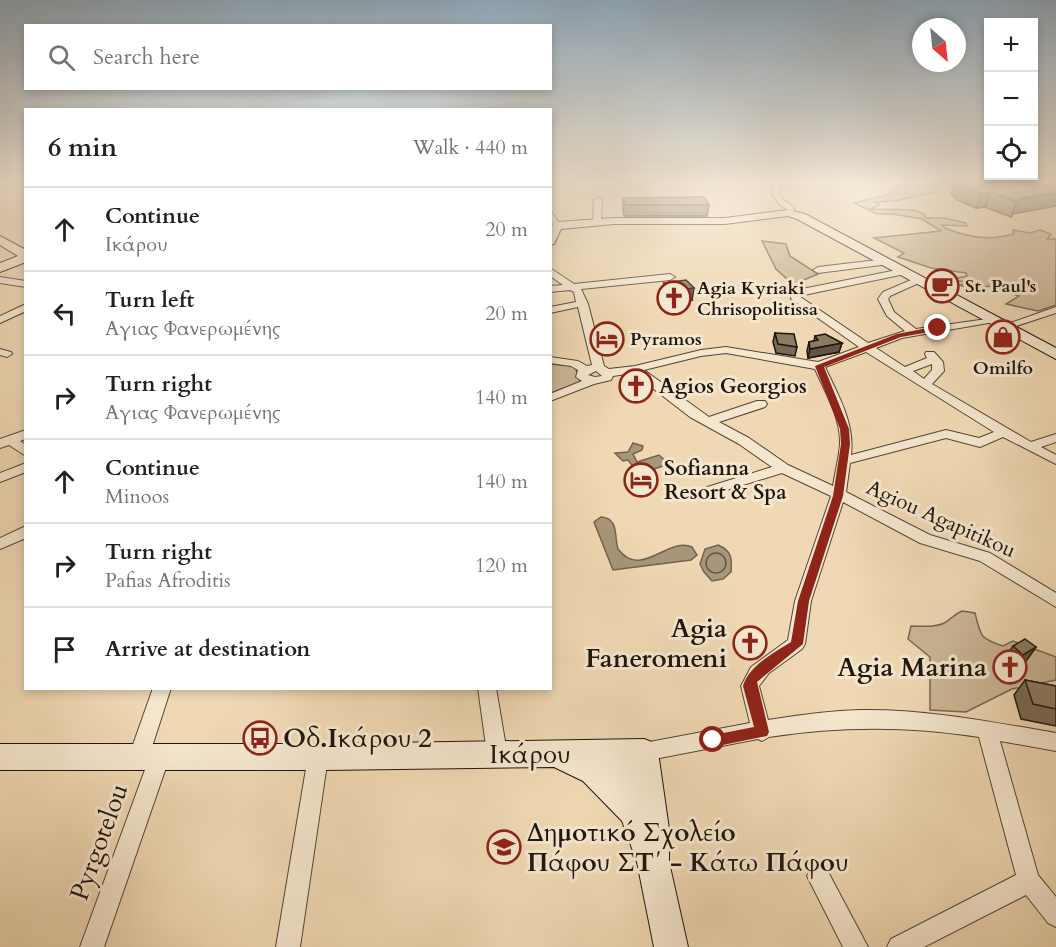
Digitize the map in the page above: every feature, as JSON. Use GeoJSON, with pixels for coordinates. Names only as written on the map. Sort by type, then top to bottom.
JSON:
{"type":"FeatureCollection","features":[{"type":"Feature","properties":{"kind":"main road"},"geometry":{"type":"LineString","coordinates":[[552,237],[557,226],[565,225]]}},
{"type":"Feature","properties":{"kind":"main road"},"geometry":{"type":"LineString","coordinates":[[817,225],[1056,354]]}},
{"type":"Feature","properties":{"kind":"main road"},"geometry":{"type":"LineString","coordinates":[[0,240],[24,259]]}},
{"type":"Feature","properties":{"kind":"main road"},"geometry":{"type":"LineString","coordinates":[[0,250],[24,259]]}},
{"type":"Feature","properties":{"kind":"main road"},"geometry":{"type":"LineString","coordinates":[[632,753],[635,814],[653,862],[671,947]]}},
{"type":"Feature","properties":{"kind":"main road"},"geometry":{"type":"LineString","coordinates":[[632,753],[654,829],[653,862]]}},
{"type":"Feature","properties":{"kind":"main road","name":"Ικάρου"},"geometry":{"type":"LineString","coordinates":[[0,757],[318,757],[632,753]]}},
{"type":"Feature","properties":{"kind":"main road"},"geometry":{"type":"LineString","coordinates":[[557,754],[579,761],[593,770],[609,784],[635,814]]}},
{"type":"Feature","properties":{"kind":"street"},"geometry":{"type":"LineString","coordinates":[[818,270],[885,262]]}},
{"type":"Feature","properties":{"kind":"street"},"geometry":{"type":"LineString","coordinates":[[552,272],[575,287],[583,304],[591,343],[605,379],[592,381],[552,397]]}},
{"type":"Feature","properties":{"kind":"street"},"geometry":{"type":"LineString","coordinates":[[902,272],[795,293],[797,300],[868,348],[1003,432],[1056,460]]}},
{"type":"Feature","properties":{"kind":"street"},"geometry":{"type":"LineString","coordinates":[[552,289],[670,277]]}},
{"type":"Feature","properties":{"kind":"street"},"geometry":{"type":"LineString","coordinates":[[0,280],[24,284]]}},
{"type":"Feature","properties":{"kind":"street"},"geometry":{"type":"LineString","coordinates":[[913,332],[891,314],[885,307],[883,299],[886,294],[918,280]]}},
{"type":"Feature","properties":{"kind":"street"},"geometry":{"type":"LineString","coordinates":[[552,310],[583,304]]}},
{"type":"Feature","properties":{"kind":"street"},"geometry":{"type":"LineString","coordinates":[[0,320],[24,308]]}},
{"type":"Feature","properties":{"kind":"street"},"geometry":{"type":"LineString","coordinates":[[1004,327],[1056,310]]}},
{"type":"Feature","properties":{"kind":"street"},"geometry":{"type":"LineString","coordinates":[[552,360],[574,363],[585,369],[603,371],[635,369],[701,353],[726,351],[819,366],[913,332],[990,320]]}},
{"type":"Feature","properties":{"kind":"street"},"geometry":{"type":"LineString","coordinates":[[904,371],[932,357],[937,362],[938,371],[926,384]]}},
{"type":"Feature","properties":{"kind":"street"},"geometry":{"type":"LineString","coordinates":[[762,732],[750,686],[752,680],[763,668],[796,644],[803,601],[838,496],[844,429],[819,366]]}},
{"type":"Feature","properties":{"kind":"street"},"geometry":{"type":"LineString","coordinates":[[585,369],[582,376],[592,381]]}},
{"type":"Feature","properties":{"kind":"street","name":"Agiou Agapitikou"},"geometry":{"type":"LineString","coordinates":[[635,369],[707,422],[744,441],[783,468],[884,516],[925,539],[985,557],[1056,601]]}},
{"type":"Feature","properties":{"kind":"street"},"geometry":{"type":"LineString","coordinates":[[707,422],[761,404]]}},
{"type":"Feature","properties":{"kind":"street"},"geometry":{"type":"LineString","coordinates":[[843,460],[868,456],[942,435],[957,435],[980,443],[1003,432]]}},
{"type":"Feature","properties":{"kind":"street"},"geometry":{"type":"LineString","coordinates":[[5,442],[24,435]]}},
{"type":"Feature","properties":{"kind":"street"},"geometry":{"type":"LineString","coordinates":[[1031,446],[1056,438]]}},
{"type":"Feature","properties":{"kind":"street"},"geometry":{"type":"LineString","coordinates":[[5,442],[24,451]]}},
{"type":"Feature","properties":{"kind":"street"},"geometry":{"type":"LineString","coordinates":[[0,478],[24,468]]}},
{"type":"Feature","properties":{"kind":"street"},"geometry":{"type":"LineString","coordinates":[[696,495],[783,468]]}},
{"type":"Feature","properties":{"kind":"street"},"geometry":{"type":"LineString","coordinates":[[0,544],[24,532]]}},
{"type":"Feature","properties":{"kind":"street","name":"Pyrgotelou"},"geometry":{"type":"LineString","coordinates":[[92,947],[149,756],[162,690]]}},
{"type":"Feature","properties":{"kind":"street"},"geometry":{"type":"LineString","coordinates":[[487,690],[497,753]]}},
{"type":"Feature","properties":{"kind":"street","name":"Ικάρου"},"geometry":{"type":"LineString","coordinates":[[632,753],[833,720],[865,719],[925,722],[1056,742]]}},
{"type":"Feature","properties":{"kind":"street"},"geometry":{"type":"LineString","coordinates":[[987,730],[1029,881],[1056,915]]}},
{"type":"Feature","properties":{"kind":"street"},"geometry":{"type":"LineString","coordinates":[[288,947],[318,757]]}},
{"type":"Feature","properties":{"kind":"street"},"geometry":{"type":"LineString","coordinates":[[818,876],[856,947]]}},
{"type":"Feature","properties":{"kind":"street"},"geometry":{"type":"LineString","coordinates":[[900,947],[1029,881]]}},
{"type":"Feature","properties":{"kind":"shaded area"},"geometry":{"type":"Polygon","coordinates":[[[932,225],[942,225],[954,231],[979,237],[1005,236],[1014,234],[1013,230],[1030,233],[1040,230],[1051,234],[1047,239],[1056,239],[1056,305],[1038,311],[1006,304],[1019,296],[989,286],[976,289],[976,292],[960,285],[967,282],[948,280],[967,276],[966,273],[931,268],[898,257],[904,253],[874,238],[941,231],[932,225]]]}},
{"type":"Feature","properties":{"kind":"shaded area"},"geometry":{"type":"Polygon","coordinates":[[[762,241],[786,244],[790,256],[818,274],[801,281],[805,286],[797,288],[776,269],[762,241]]]}},
{"type":"Feature","properties":{"kind":"shaded area"},"geometry":{"type":"Polygon","coordinates":[[[552,364],[575,366],[580,382],[552,393],[552,364]]]}},
{"type":"Feature","properties":{"kind":"shaded area"},"geometry":{"type":"Polygon","coordinates":[[[962,611],[975,613],[982,635],[989,641],[1003,646],[1013,641],[1056,657],[1056,680],[1012,689],[966,712],[930,710],[930,657],[908,639],[911,626],[938,625],[962,611]]]}},
{"type":"Feature","properties":{"kind":"water"},"geometry":{"type":"Polygon","coordinates":[[[633,443],[643,446],[642,450],[633,454],[637,462],[659,455],[669,464],[639,474],[628,460],[623,461],[615,453],[628,452],[633,443]]]}},
{"type":"Feature","properties":{"kind":"water"},"geometry":{"type":"Polygon","coordinates":[[[601,517],[607,518],[613,524],[618,549],[627,557],[636,560],[645,559],[683,545],[692,547],[697,555],[691,560],[613,570],[594,522],[601,517]]]}},
{"type":"Feature","properties":{"kind":"water"},"geometry":{"type":"Polygon","coordinates":[[[718,545],[730,556],[731,572],[723,579],[712,581],[700,564],[705,549],[718,545]]]}},
{"type":"Feature","properties":{"kind":"building"},"geometry":{"type":"Polygon","coordinates":[[[686,280],[694,288],[672,291],[664,283],[686,280]]]}},
{"type":"Feature","properties":{"kind":"building"},"geometry":{"type":"Polygon","coordinates":[[[775,333],[794,334],[797,347],[778,344],[775,333]]]}},
{"type":"Feature","properties":{"kind":"building"},"geometry":{"type":"Polygon","coordinates":[[[825,334],[842,343],[810,349],[809,342],[818,340],[815,336],[825,334]]]}},
{"type":"Feature","properties":{"kind":"building"},"geometry":{"type":"Polygon","coordinates":[[[1025,639],[1036,647],[1023,655],[1013,646],[1025,639]]]}},
{"type":"Feature","properties":{"kind":"building"},"geometry":{"type":"Polygon","coordinates":[[[1025,680],[1056,686],[1056,709],[1033,704],[1025,680]]]}},
{"type":"Feature","properties":{"kind":"place","name":"St. Paul's"},"geometry":{"type":"Point","coordinates":[942,286]}},
{"type":"Feature","properties":{"kind":"place","name":"Agia Kyriaki Chrisopolitissa"},"geometry":{"type":"Point","coordinates":[674,298]}},
{"type":"Feature","properties":{"kind":"place","name":"Omilfo"},"geometry":{"type":"Point","coordinates":[1003,337]}},
{"type":"Feature","properties":{"kind":"place","name":"Pyramos"},"geometry":{"type":"Point","coordinates":[607,339]}},
{"type":"Feature","properties":{"kind":"place","name":"Agios Georgios"},"geometry":{"type":"Point","coordinates":[636,386]}},
{"type":"Feature","properties":{"kind":"place","name":"Sofianna Resort & Spa"},"geometry":{"type":"Point","coordinates":[641,480]}},
{"type":"Feature","properties":{"kind":"place","name":"Agia Faneromeni"},"geometry":{"type":"Point","coordinates":[750,643]}},
{"type":"Feature","properties":{"kind":"place","name":"Agia Marina"},"geometry":{"type":"Point","coordinates":[1010,667]}},
{"type":"Feature","properties":{"kind":"place","name":"Οδ.Ικάρου 2"},"geometry":{"type":"Point","coordinates":[260,738]}},
{"type":"Feature","properties":{"kind":"place","name":"Δημοτικό Σχολείο Πάφου ΣΤ΄ - Κάτω Πάφου"},"geometry":{"type":"Point","coordinates":[504,847]}},
{"type":"Feature","properties":{"kind":"route"},"geometry":{"type":"LineString","coordinates":[[713,740],[762,732],[750,686],[756,674],[796,644],[801,626],[803,601],[831,523],[838,496],[846,444],[838,407],[819,366],[900,335],[938,328]]}}]}
